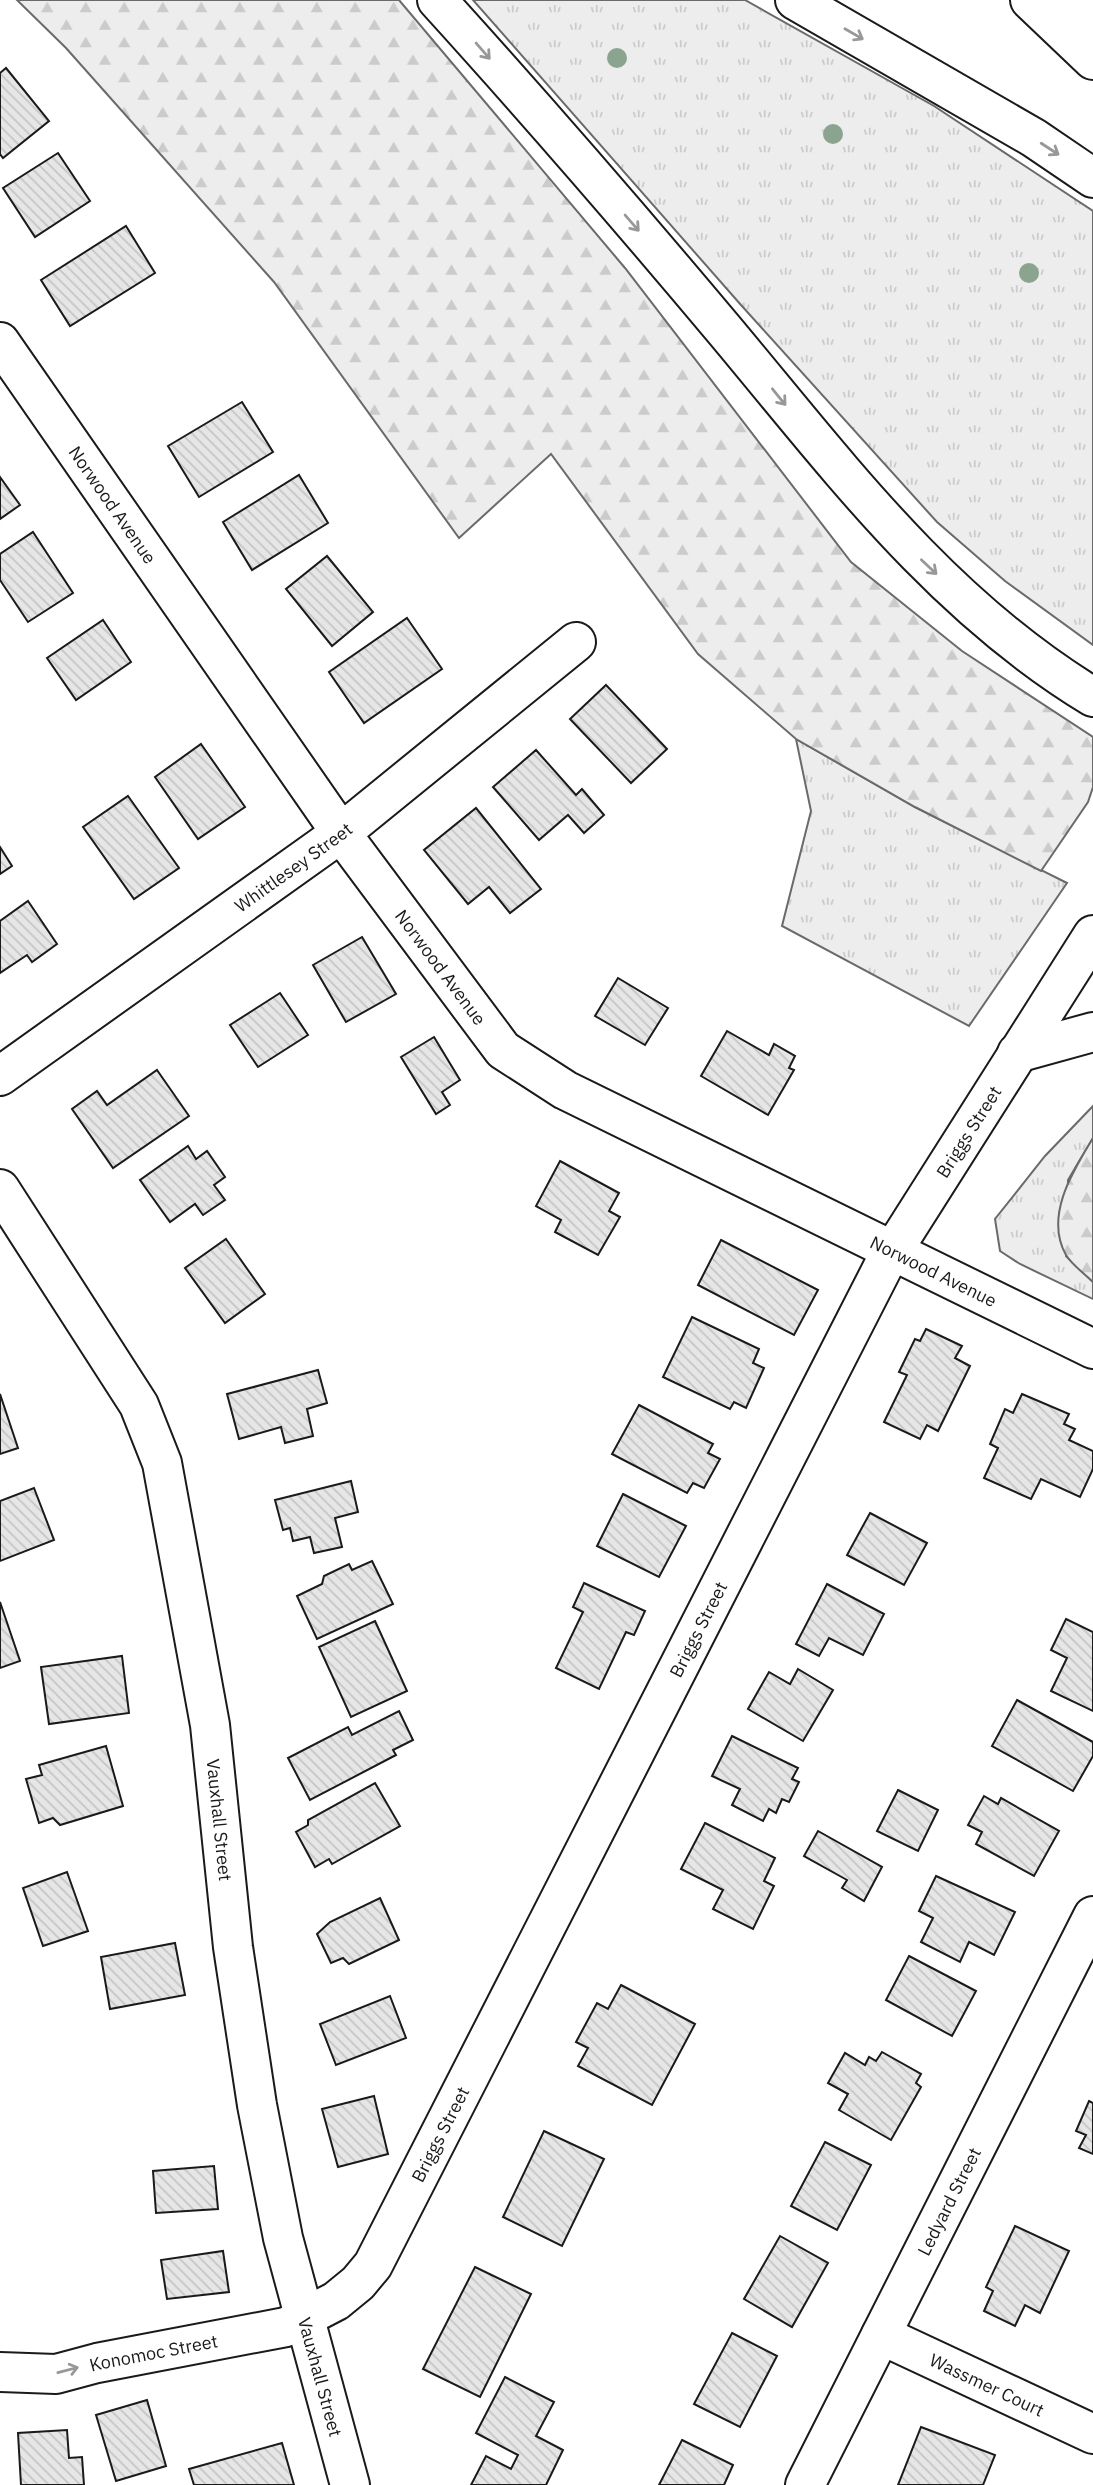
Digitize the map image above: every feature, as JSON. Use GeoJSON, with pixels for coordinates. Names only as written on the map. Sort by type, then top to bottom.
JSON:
{"type":"FeatureCollection","features":[{"type":"Feature","properties":{"kind":"main road"},"geometry":{"type":"LineString","coordinates":[[438,0],[718,323],[882,520],[928,567],[994,625],[1093,697]]}},
{"type":"Feature","properties":{"kind":"main road"},"geometry":{"type":"LineString","coordinates":[[795,0],[1034,138],[1093,178]]}},
{"type":"Feature","properties":{"kind":"main road"},"geometry":{"type":"LineString","coordinates":[[1030,0],[1093,60]]}},
{"type":"Feature","properties":{"kind":"main road"},"geometry":{"type":"LineString","coordinates":[[1060,0],[1093,19]]}},
{"type":"Feature","properties":{"kind":"main road","name":"Norwood Avenue"},"geometry":{"type":"LineString","coordinates":[[0,342],[341,833],[503,1050],[565,1090],[1093,1349]]}},
{"type":"Feature","properties":{"kind":"main road","name":"Whittlesey Street"},"geometry":{"type":"LineString","coordinates":[[0,1076],[341,833],[576,642]]}},
{"type":"Feature","properties":{"kind":"main road","name":"Briggs Street"},"geometry":{"type":"LineString","coordinates":[[306,2319],[336,2301],[358,2283],[385,2244],[828,1370],[893,1250],[1093,934]]}},
{"type":"Feature","properties":{"kind":"main road"},"geometry":{"type":"LineString","coordinates":[[1017,1053],[1093,1032]]}},
{"type":"Feature","properties":{"kind":"main road","name":"Vauxhall Street"},"geometry":{"type":"LineString","coordinates":[[0,1189],[139,1405],[162,1463],[209,1725],[245,2033],[283,2238],[350,2485]]}},
{"type":"Feature","properties":{"kind":"main road","name":"Ledyard Street"},"geometry":{"type":"LineString","coordinates":[[805,2485],[1093,1916]]}},
{"type":"Feature","properties":{"kind":"main road","name":"Konomoc Street"},"geometry":{"type":"LineString","coordinates":[[0,2372],[56,2374],[97,2362],[286,2327],[306,2319]]}},
{"type":"Feature","properties":{"kind":"main road","name":"Wassmer Court"},"geometry":{"type":"LineString","coordinates":[[881,2335],[1093,2434]]}},
{"type":"Feature","properties":{"kind":"green space"},"geometry":{"type":"Polygon","coordinates":[[[17,0],[399,0],[625,268],[851,562],[962,651],[1093,737],[1093,787],[1088,802],[1041,871],[915,807],[796,739],[698,654],[551,454],[459,538],[274,282],[66,48],[17,0]]]}},
{"type":"Feature","properties":{"kind":"green space"},"geometry":{"type":"Polygon","coordinates":[[[473,0],[745,0],[934,106],[1093,211],[1093,645],[1005,581],[937,522],[741,305],[473,0]]]}},
{"type":"Feature","properties":{"kind":"green space"},"geometry":{"type":"Polygon","coordinates":[[[796,739],[915,807],[1067,883],[969,1026],[782,926],[811,811],[796,739]]]}},
{"type":"Feature","properties":{"kind":"green space"},"geometry":{"type":"Polygon","coordinates":[[[1093,1106],[1093,1138],[1068,1180],[1066,1256],[1093,1282],[1093,1299],[1020,1264],[1000,1251],[995,1219],[1045,1156],[1093,1106]]]}},
{"type":"Feature","properties":{"kind":"green space"},"geometry":{"type":"Polygon","coordinates":[[[1093,1138],[1093,1282],[1066,1255],[1058,1225],[1070,1179],[1093,1138]]]}},
{"type":"Feature","properties":{"kind":"building"},"geometry":{"type":"Polygon","coordinates":[[[6,68],[49,121],[3,158],[0,154],[0,73],[6,68]]]}},
{"type":"Feature","properties":{"kind":"building"},"geometry":{"type":"Polygon","coordinates":[[[58,153],[90,201],[35,237],[3,188],[58,153]]]}},
{"type":"Feature","properties":{"kind":"building"},"geometry":{"type":"Polygon","coordinates":[[[126,226],[155,273],[70,326],[41,280],[126,226]]]}},
{"type":"Feature","properties":{"kind":"building"},"geometry":{"type":"Polygon","coordinates":[[[242,402],[273,452],[199,497],[168,446],[242,402]]]}},
{"type":"Feature","properties":{"kind":"building"},"geometry":{"type":"Polygon","coordinates":[[[299,475],[328,523],[252,570],[223,522],[299,475]]]}},
{"type":"Feature","properties":{"kind":"building"},"geometry":{"type":"Polygon","coordinates":[[[0,477],[20,505],[0,519],[0,477]]]}},
{"type":"Feature","properties":{"kind":"building"},"geometry":{"type":"Polygon","coordinates":[[[33,532],[73,593],[28,622],[0,580],[0,554],[33,532]]]}},
{"type":"Feature","properties":{"kind":"building"},"geometry":{"type":"Polygon","coordinates":[[[327,556],[373,612],[332,646],[286,589],[327,556]]]}},
{"type":"Feature","properties":{"kind":"building"},"geometry":{"type":"Polygon","coordinates":[[[407,618],[442,669],[364,723],[329,672],[407,618]]]}},
{"type":"Feature","properties":{"kind":"building"},"geometry":{"type":"Polygon","coordinates":[[[103,620],[131,662],[76,700],[47,658],[103,620]]]}},
{"type":"Feature","properties":{"kind":"building"},"geometry":{"type":"Polygon","coordinates":[[[606,685],[667,749],[631,783],[570,719],[606,685]]]}},
{"type":"Feature","properties":{"kind":"building"},"geometry":{"type":"Polygon","coordinates":[[[201,744],[245,807],[198,839],[155,777],[201,744]]]}},
{"type":"Feature","properties":{"kind":"building"},"geometry":{"type":"Polygon","coordinates":[[[536,750],[576,795],[582,789],[604,815],[584,833],[568,815],[539,840],[493,787],[536,750]]]}},
{"type":"Feature","properties":{"kind":"building"},"geometry":{"type":"Polygon","coordinates":[[[128,796],[179,868],[134,899],[83,827],[128,796]]]}},
{"type":"Feature","properties":{"kind":"building"},"geometry":{"type":"Polygon","coordinates":[[[476,808],[541,889],[510,913],[489,887],[468,904],[424,850],[476,808]]]}},
{"type":"Feature","properties":{"kind":"building"},"geometry":{"type":"Polygon","coordinates":[[[0,847],[12,866],[0,874],[0,847]]]}},
{"type":"Feature","properties":{"kind":"building"},"geometry":{"type":"Polygon","coordinates":[[[28,901],[57,944],[32,962],[27,955],[0,973],[0,921],[28,901]]]}},
{"type":"Feature","properties":{"kind":"building"},"geometry":{"type":"Polygon","coordinates":[[[362,937],[396,994],[346,1022],[313,965],[362,937]]]}},
{"type":"Feature","properties":{"kind":"building"},"geometry":{"type":"Polygon","coordinates":[[[618,978],[668,1008],[645,1045],[595,1016],[618,978]]]}},
{"type":"Feature","properties":{"kind":"building"},"geometry":{"type":"Polygon","coordinates":[[[280,993],[308,1035],[258,1067],[230,1025],[280,993]]]}},
{"type":"Feature","properties":{"kind":"building"},"geometry":{"type":"Polygon","coordinates":[[[727,1031],[769,1055],[774,1044],[795,1056],[789,1068],[794,1070],[768,1115],[701,1076],[727,1031]]]}},
{"type":"Feature","properties":{"kind":"building"},"geometry":{"type":"Polygon","coordinates":[[[434,1037],[460,1080],[442,1092],[450,1105],[436,1114],[401,1057],[434,1037]]]}},
{"type":"Feature","properties":{"kind":"building"},"geometry":{"type":"Polygon","coordinates":[[[157,1070],[189,1116],[113,1168],[72,1109],[97,1091],[107,1105],[157,1070]]]}},
{"type":"Feature","properties":{"kind":"building"},"geometry":{"type":"Polygon","coordinates":[[[188,1146],[196,1159],[207,1151],[225,1177],[214,1185],[225,1200],[203,1215],[195,1204],[170,1222],[140,1180],[188,1146]]]}},
{"type":"Feature","properties":{"kind":"building"},"geometry":{"type":"Polygon","coordinates":[[[560,1161],[619,1193],[609,1211],[620,1217],[598,1255],[555,1232],[561,1220],[536,1206],[560,1161]]]}},
{"type":"Feature","properties":{"kind":"building"},"geometry":{"type":"Polygon","coordinates":[[[226,1239],[265,1294],[225,1323],[185,1268],[226,1239]]]}},
{"type":"Feature","properties":{"kind":"building"},"geometry":{"type":"Polygon","coordinates":[[[721,1240],[818,1290],[794,1335],[698,1285],[721,1240]]]}},
{"type":"Feature","properties":{"kind":"building"},"geometry":{"type":"Polygon","coordinates":[[[692,1317],[759,1349],[753,1363],[764,1368],[746,1408],[734,1402],[730,1409],[663,1377],[692,1317]]]}},
{"type":"Feature","properties":{"kind":"building"},"geometry":{"type":"Polygon","coordinates":[[[926,1329],[962,1346],[955,1358],[970,1366],[938,1431],[927,1425],[920,1439],[884,1422],[907,1375],[899,1372],[915,1339],[920,1341],[926,1329]]]}},
{"type":"Feature","properties":{"kind":"building"},"geometry":{"type":"Polygon","coordinates":[[[318,1370],[327,1403],[307,1409],[313,1436],[285,1443],[281,1427],[239,1439],[227,1394],[318,1370]]]}},
{"type":"Feature","properties":{"kind":"building"},"geometry":{"type":"Polygon","coordinates":[[[0,1394],[18,1448],[0,1454],[0,1394]]]}},
{"type":"Feature","properties":{"kind":"building"},"geometry":{"type":"Polygon","coordinates":[[[1022,1394],[1069,1414],[1064,1424],[1075,1429],[1069,1440],[1093,1451],[1093,1469],[1080,1497],[1041,1479],[1031,1499],[984,1478],[998,1448],[990,1444],[1005,1409],[1013,1413],[1022,1394]]]}},
{"type":"Feature","properties":{"kind":"building"},"geometry":{"type":"Polygon","coordinates":[[[639,1405],[713,1444],[708,1453],[720,1459],[704,1488],[693,1483],[687,1493],[612,1454],[639,1405]]]}},
{"type":"Feature","properties":{"kind":"building"},"geometry":{"type":"Polygon","coordinates":[[[351,1481],[358,1512],[335,1518],[342,1547],[314,1553],[310,1537],[293,1541],[290,1528],[283,1530],[275,1500],[351,1481]]]}},
{"type":"Feature","properties":{"kind":"building"},"geometry":{"type":"Polygon","coordinates":[[[34,1488],[54,1540],[0,1561],[0,1501],[34,1488]]]}},
{"type":"Feature","properties":{"kind":"building"},"geometry":{"type":"Polygon","coordinates":[[[623,1494],[686,1526],[659,1577],[597,1546],[623,1494]]]}},
{"type":"Feature","properties":{"kind":"building"},"geometry":{"type":"Polygon","coordinates":[[[870,1513],[927,1543],[904,1585],[847,1555],[870,1513]]]}},
{"type":"Feature","properties":{"kind":"building"},"geometry":{"type":"Polygon","coordinates":[[[372,1561],[393,1604],[317,1639],[297,1596],[322,1584],[324,1576],[349,1564],[352,1570],[372,1561]]]}},
{"type":"Feature","properties":{"kind":"building"},"geometry":{"type":"Polygon","coordinates":[[[584,1583],[645,1611],[634,1635],[626,1632],[599,1689],[556,1668],[583,1612],[573,1607],[584,1583]]]}},
{"type":"Feature","properties":{"kind":"building"},"geometry":{"type":"Polygon","coordinates":[[[827,1584],[884,1614],[863,1655],[829,1638],[819,1656],[796,1644],[827,1584]]]}},
{"type":"Feature","properties":{"kind":"building"},"geometry":{"type":"Polygon","coordinates":[[[0,1602],[20,1661],[0,1668],[0,1602]]]}},
{"type":"Feature","properties":{"kind":"building"},"geometry":{"type":"Polygon","coordinates":[[[1066,1619],[1093,1632],[1093,1711],[1051,1691],[1067,1658],[1051,1650],[1066,1619]]]}},
{"type":"Feature","properties":{"kind":"building"},"geometry":{"type":"Polygon","coordinates":[[[375,1621],[407,1691],[351,1717],[319,1647],[375,1621]]]}},
{"type":"Feature","properties":{"kind":"building"},"geometry":{"type":"Polygon","coordinates":[[[122,1656],[129,1713],[49,1724],[41,1667],[122,1656]]]}},
{"type":"Feature","properties":{"kind":"building"},"geometry":{"type":"Polygon","coordinates":[[[798,1669],[833,1690],[803,1741],[748,1709],[769,1672],[790,1684],[798,1669]]]}},
{"type":"Feature","properties":{"kind":"building"},"geometry":{"type":"Polygon","coordinates":[[[1017,1700],[1093,1742],[1093,1756],[1073,1791],[992,1746],[1017,1700]]]}},
{"type":"Feature","properties":{"kind":"building"},"geometry":{"type":"Polygon","coordinates":[[[399,1711],[413,1740],[393,1750],[396,1755],[310,1800],[288,1758],[348,1727],[352,1735],[399,1711]]]}},
{"type":"Feature","properties":{"kind":"building"},"geometry":{"type":"Polygon","coordinates":[[[732,1736],[798,1768],[792,1779],[799,1782],[789,1802],[782,1799],[776,1813],[769,1809],[763,1821],[732,1805],[740,1789],[712,1776],[732,1736]]]}},
{"type":"Feature","properties":{"kind":"building"},"geometry":{"type":"Polygon","coordinates":[[[106,1746],[123,1806],[60,1825],[53,1818],[39,1823],[26,1779],[42,1775],[39,1765],[106,1746]]]}},
{"type":"Feature","properties":{"kind":"building"},"geometry":{"type":"Polygon","coordinates":[[[375,1783],[400,1826],[332,1864],[329,1859],[315,1867],[296,1832],[308,1825],[308,1820],[375,1783]]]}},
{"type":"Feature","properties":{"kind":"building"},"geometry":{"type":"Polygon","coordinates":[[[898,1790],[938,1810],[918,1851],[877,1831],[898,1790]]]}},
{"type":"Feature","properties":{"kind":"building"},"geometry":{"type":"Polygon","coordinates":[[[984,1796],[998,1804],[1001,1798],[1059,1831],[1034,1876],[976,1844],[982,1832],[968,1825],[984,1796]]]}},
{"type":"Feature","properties":{"kind":"building"},"geometry":{"type":"Polygon","coordinates":[[[705,1823],[775,1858],[764,1881],[774,1886],[753,1929],[713,1909],[723,1890],[681,1869],[705,1823]]]}},
{"type":"Feature","properties":{"kind":"building"},"geometry":{"type":"Polygon","coordinates":[[[818,1831],[882,1867],[864,1901],[842,1888],[847,1880],[804,1856],[818,1831]]]}},
{"type":"Feature","properties":{"kind":"building"},"geometry":{"type":"Polygon","coordinates":[[[67,1872],[88,1931],[43,1946],[23,1888],[67,1872]]]}},
{"type":"Feature","properties":{"kind":"building"},"geometry":{"type":"Polygon","coordinates":[[[936,1876],[1015,1912],[994,1955],[969,1942],[960,1962],[921,1942],[933,1918],[919,1911],[936,1876]]]}},
{"type":"Feature","properties":{"kind":"building"},"geometry":{"type":"Polygon","coordinates":[[[380,1898],[399,1940],[349,1964],[343,1958],[331,1963],[317,1934],[330,1922],[380,1898]]]}},
{"type":"Feature","properties":{"kind":"building"},"geometry":{"type":"Polygon","coordinates":[[[175,1943],[185,1995],[110,2009],[101,1957],[175,1943]]]}},
{"type":"Feature","properties":{"kind":"building"},"geometry":{"type":"Polygon","coordinates":[[[909,1956],[976,1991],[952,2036],[886,2000],[909,1956]]]}},
{"type":"Feature","properties":{"kind":"building"},"geometry":{"type":"Polygon","coordinates":[[[621,1985],[695,2024],[652,2105],[578,2066],[588,2048],[576,2042],[597,2003],[608,2009],[621,1985]]]}},
{"type":"Feature","properties":{"kind":"building"},"geometry":{"type":"Polygon","coordinates":[[[390,1996],[406,2038],[336,2065],[320,2024],[390,1996]]]}},
{"type":"Feature","properties":{"kind":"building"},"geometry":{"type":"Polygon","coordinates":[[[882,2052],[921,2074],[916,2083],[921,2087],[891,2140],[839,2110],[848,2094],[828,2083],[845,2053],[865,2065],[869,2057],[876,2061],[882,2052]]]}},
{"type":"Feature","properties":{"kind":"building"},"geometry":{"type":"Polygon","coordinates":[[[374,2096],[388,2154],[338,2167],[322,2109],[374,2096]]]}},
{"type":"Feature","properties":{"kind":"building"},"geometry":{"type":"Polygon","coordinates":[[[1089,2101],[1093,2103],[1093,2154],[1079,2148],[1086,2135],[1076,2131],[1089,2101]]]}},
{"type":"Feature","properties":{"kind":"building"},"geometry":{"type":"Polygon","coordinates":[[[544,2131],[604,2159],[562,2246],[503,2217],[544,2131]]]}},
{"type":"Feature","properties":{"kind":"building"},"geometry":{"type":"Polygon","coordinates":[[[825,2142],[871,2165],[837,2230],[791,2206],[825,2142]]]}},
{"type":"Feature","properties":{"kind":"building"},"geometry":{"type":"Polygon","coordinates":[[[214,2166],[218,2209],[156,2213],[153,2171],[214,2166]]]}},
{"type":"Feature","properties":{"kind":"building"},"geometry":{"type":"Polygon","coordinates":[[[1015,2226],[1069,2251],[1040,2313],[1025,2305],[1015,2326],[984,2311],[993,2291],[986,2287],[1015,2226]]]}},
{"type":"Feature","properties":{"kind":"building"},"geometry":{"type":"Polygon","coordinates":[[[780,2236],[828,2263],[792,2327],[744,2299],[780,2236]]]}},
{"type":"Feature","properties":{"kind":"building"},"geometry":{"type":"Polygon","coordinates":[[[223,2251],[229,2292],[167,2299],[161,2260],[223,2251]]]}},
{"type":"Feature","properties":{"kind":"building"},"geometry":{"type":"Polygon","coordinates":[[[475,2267],[531,2294],[480,2397],[423,2369],[475,2267]]]}},
{"type":"Feature","properties":{"kind":"building"},"geometry":{"type":"Polygon","coordinates":[[[732,2333],[777,2356],[740,2427],[694,2404],[732,2333]]]}},
{"type":"Feature","properties":{"kind":"building"},"geometry":{"type":"Polygon","coordinates":[[[505,2377],[554,2402],[536,2436],[563,2450],[546,2485],[471,2485],[486,2456],[511,2469],[518,2455],[476,2433],[505,2377]]]}},
{"type":"Feature","properties":{"kind":"building"},"geometry":{"type":"Polygon","coordinates":[[[147,2400],[166,2466],[116,2481],[96,2415],[147,2400]]]}},
{"type":"Feature","properties":{"kind":"building"},"geometry":{"type":"Polygon","coordinates":[[[921,2427],[995,2455],[983,2485],[898,2485],[921,2427]]]}},
{"type":"Feature","properties":{"kind":"building"},"geometry":{"type":"Polygon","coordinates":[[[67,2430],[69,2458],[82,2457],[84,2485],[21,2485],[18,2433],[67,2430]]]}},
{"type":"Feature","properties":{"kind":"building"},"geometry":{"type":"Polygon","coordinates":[[[682,2440],[733,2465],[724,2485],[659,2485],[682,2440]]]}},
{"type":"Feature","properties":{"kind":"building"},"geometry":{"type":"Polygon","coordinates":[[[282,2443],[294,2485],[194,2485],[189,2469],[282,2443]]]}}]}
